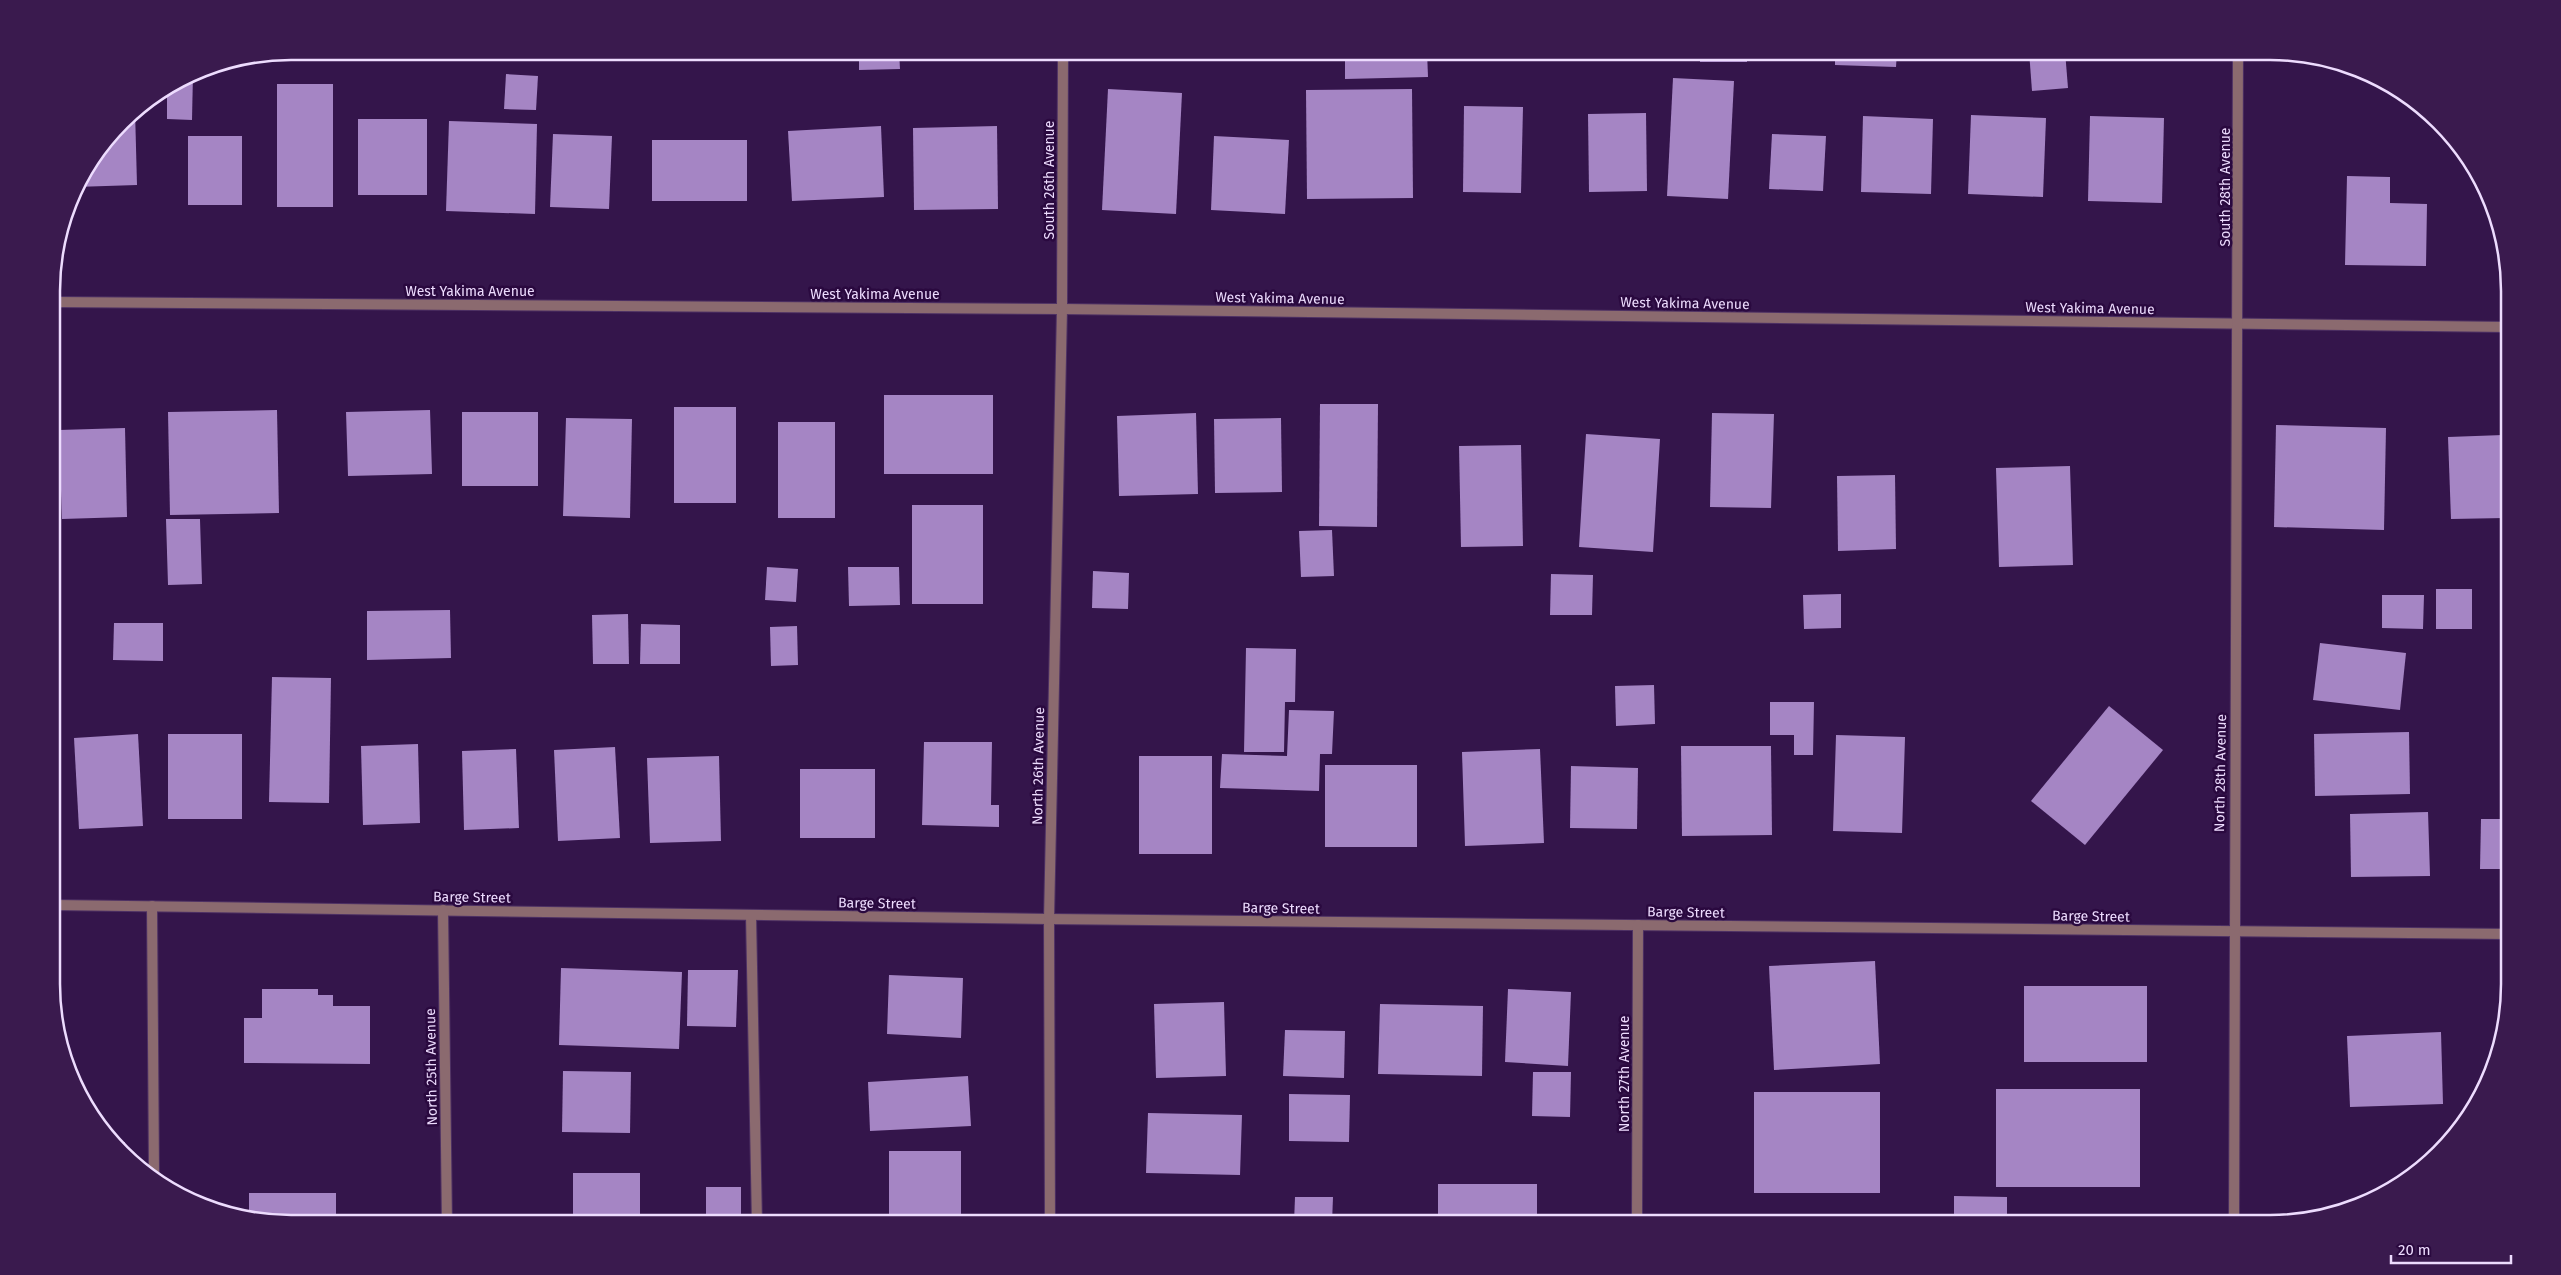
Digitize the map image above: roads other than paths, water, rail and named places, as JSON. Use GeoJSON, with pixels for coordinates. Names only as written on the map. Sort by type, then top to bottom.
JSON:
{"type":"FeatureCollection","features":[{"type":"Feature","properties":{"kind":"street","name":"South 26th Avenue"},"geometry":{"type":"LineString","coordinates":[[1062,309],[1063,60]]}},
{"type":"Feature","properties":{"kind":"street","name":"South 28th Avenue"},"geometry":{"type":"LineString","coordinates":[[2238,60],[2239,324]]}},
{"type":"Feature","properties":{"kind":"street","name":"West Yakima Avenue"},"geometry":{"type":"LineString","coordinates":[[60,302],[1062,309],[2501,327]]}},
{"type":"Feature","properties":{"kind":"street","name":"North 26th Avenue"},"geometry":{"type":"LineString","coordinates":[[1050,1215],[1049,919],[1062,309]]}},
{"type":"Feature","properties":{"kind":"street","name":"North 28th Avenue"},"geometry":{"type":"LineString","coordinates":[[2234,1215],[2232,931],[2239,324]]}},
{"type":"Feature","properties":{"kind":"street","name":"Barge Street"},"geometry":{"type":"LineString","coordinates":[[60,905],[1049,919],[2501,934]]}},
{"type":"Feature","properties":{"kind":"street"},"geometry":{"type":"LineString","coordinates":[[152,906],[154,1170]]}},
{"type":"Feature","properties":{"kind":"street","name":"North 25th Avenue"},"geometry":{"type":"LineString","coordinates":[[442,910],[447,1215]]}},
{"type":"Feature","properties":{"kind":"street"},"geometry":{"type":"LineString","coordinates":[[751,915],[756,1215]]}},
{"type":"Feature","properties":{"kind":"street","name":"North 27th Avenue"},"geometry":{"type":"LineString","coordinates":[[1638,925],[1638,1215]]}}]}
